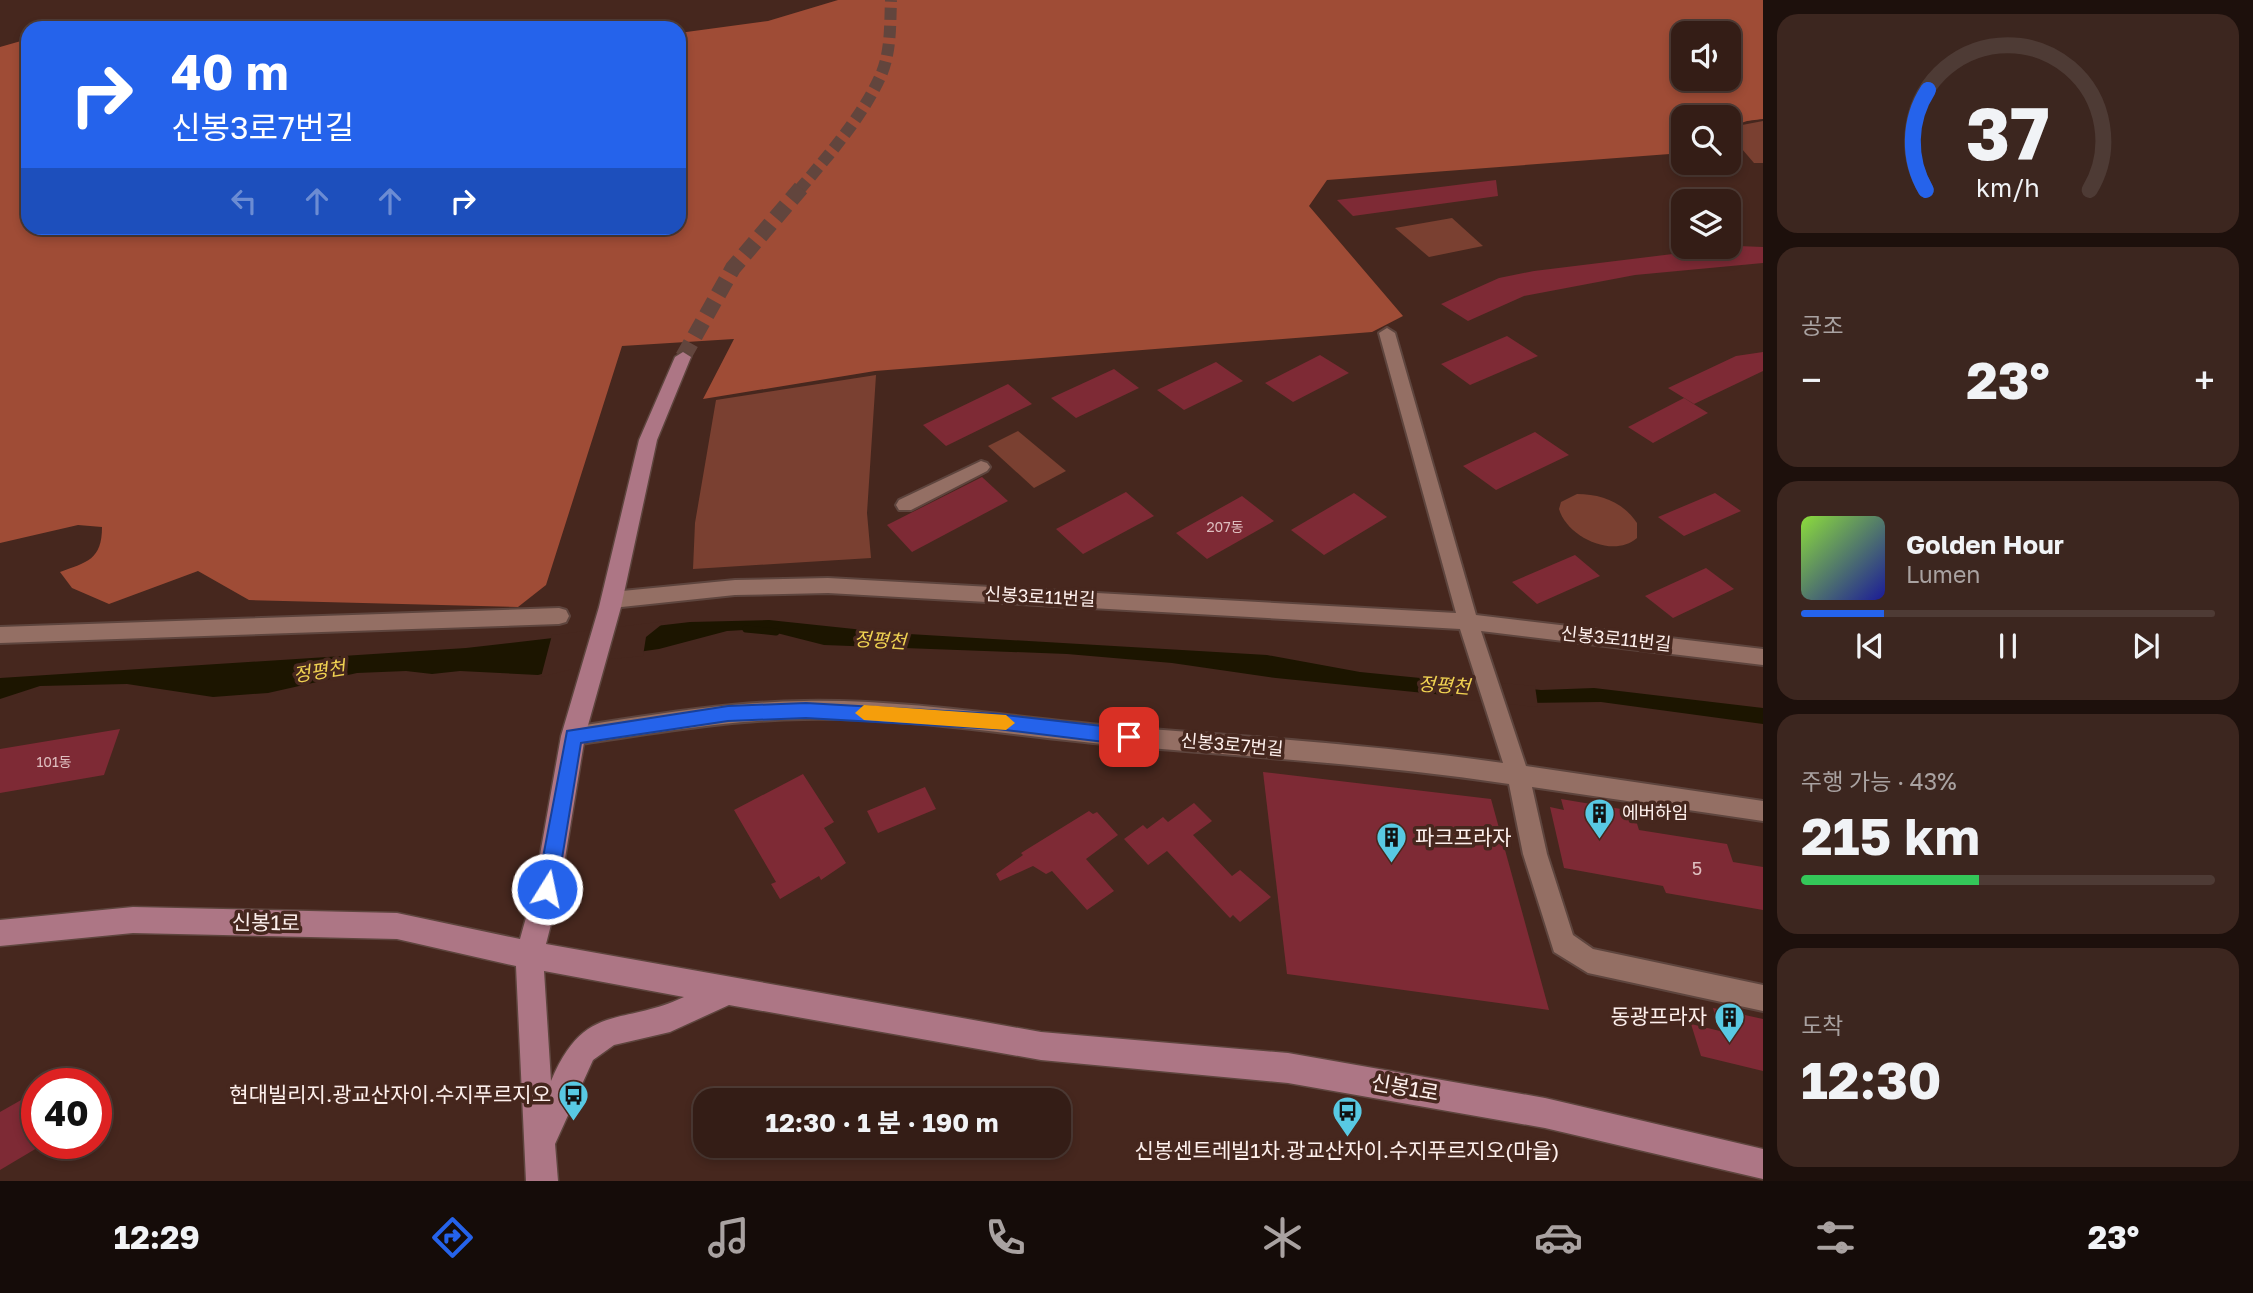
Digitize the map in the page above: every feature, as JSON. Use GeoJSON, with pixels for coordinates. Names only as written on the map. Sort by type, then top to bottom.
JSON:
{"type":"FeatureCollection","features":[{"type":"Feature","properties":{"kind":"street"},"geometry":{"type":"LineString","coordinates":[[1387,333],[1475,646],[1518,774],[1535,854],[1563,943],[1588,960],[1763,998]]}},
{"type":"Feature","properties":{"kind":"street"},"geometry":{"type":"LineString","coordinates":[[542,1181],[530,955],[547,889],[573,736],[610,606],[648,440],[683,357]]}},
{"type":"Feature","properties":{"kind":"street"},"geometry":{"type":"LineString","coordinates":[[905,505],[981,467]]}},
{"type":"Feature","properties":{"kind":"street","name":"신봉3로11번길"},"geometry":{"type":"LineString","coordinates":[[610,606],[683,590],[809,584],[1468,622],[1763,657]]}},
{"type":"Feature","properties":{"kind":"street"},"geometry":{"type":"LineString","coordinates":[[0,635],[559,616]]}},
{"type":"Feature","properties":{"kind":"street","name":"신봉3로7번길"},"geometry":{"type":"LineString","coordinates":[[573,736],[728,713],[806,710],[904,714],[1104,735],[1422,761],[1763,811]]}},
{"type":"Feature","properties":{"kind":"street","name":"신봉1로"},"geometry":{"type":"LineString","coordinates":[[0,933],[133,920],[397,926],[530,955],[1041,1046],[1288,1068],[1545,1113],[1763,1164]]}},
{"type":"Feature","properties":{"kind":"street"},"geometry":{"type":"LineString","coordinates":[[540,1144],[566,1081],[583,1050],[607,1032],[670,1018],[729,990]]}},
{"type":"Feature","properties":{"kind":"shaded area"},"geometry":{"type":"Polygon","coordinates":[[[838,0],[1763,0],[1763,119],[1741,123],[1741,105],[1671,105],[1671,154],[1327,180],[1309,206],[1403,316],[1372,332],[875,371],[703,399],[734,339],[622,346],[546,585],[518,607],[249,600],[198,571],[109,604],[72,588],[60,572],[85,562],[96,553],[102,527],[78,525],[0,543],[0,47],[21,41],[21,235],[686,235],[686,32],[768,21],[838,0]]]}},
{"type":"Feature","properties":{"kind":"shaded area"},"geometry":{"type":"Polygon","coordinates":[[[195,19],[211,21],[125,21],[195,19]]]}},
{"type":"Feature","properties":{"kind":"shaded area"},"geometry":{"type":"Polygon","coordinates":[[[1763,121],[1763,163],[1754,163],[1741,148],[1742,125],[1763,121]]]}},
{"type":"Feature","properties":{"kind":"shaded area"},"geometry":{"type":"Polygon","coordinates":[[[1452,218],[1483,246],[1429,257],[1395,228],[1452,218]]]}},
{"type":"Feature","properties":{"kind":"shaded area"},"geometry":{"type":"Polygon","coordinates":[[[876,375],[867,513],[871,558],[693,569],[695,523],[716,400],[876,375]]]}},
{"type":"Feature","properties":{"kind":"shaded area"},"geometry":{"type":"Polygon","coordinates":[[[1018,431],[1066,471],[1034,488],[988,446],[1018,431]]]}},
{"type":"Feature","properties":{"kind":"shaded area"},"geometry":{"type":"Polygon","coordinates":[[[1577,494],[1603,498],[1625,510],[1637,523],[1637,538],[1616,546],[1592,542],[1581,536],[1571,528],[1559,509],[1561,502],[1577,494]]]}},
{"type":"Feature","properties":{"kind":"water","name":"정평천"},"geometry":{"type":"Polygon","coordinates":[[[769,620],[892,633],[1267,655],[1360,672],[1541,690],[1594,688],[1763,708],[1763,724],[1601,702],[1523,703],[1276,678],[1172,663],[1067,654],[824,645],[761,629],[727,631],[659,649],[610,656],[538,675],[460,671],[432,674],[406,671],[357,673],[268,693],[213,697],[127,684],[40,686],[0,699],[0,678],[466,648],[690,622],[769,620]]]}},
{"type":"Feature","properties":{"kind":"pier"},"geometry":{"type":"Polygon","coordinates":[[[666,621],[646,637],[643,656],[611,659],[541,677],[552,635],[666,621]]]}},
{"type":"Feature","properties":{"kind":"pier"},"geometry":{"type":"Polygon","coordinates":[[[1449,678],[1535,686],[1538,707],[1456,699],[1449,678]]]}},
{"type":"Feature","properties":{"kind":"building"},"geometry":{"type":"Polygon","coordinates":[[[1496,180],[1498,196],[1353,216],[1337,200],[1496,180]]]}},
{"type":"Feature","properties":{"kind":"building"},"geometry":{"type":"Polygon","coordinates":[[[1741,246],[1763,247],[1763,263],[1635,275],[1524,296],[1468,321],[1441,304],[1499,278],[1534,271],[1671,254],[1671,259],[1741,259],[1741,246]]]}},
{"type":"Feature","properties":{"kind":"building"},"geometry":{"type":"Polygon","coordinates":[[[1507,336],[1538,356],[1470,385],[1441,364],[1507,336]]]}},
{"type":"Feature","properties":{"kind":"building"},"geometry":{"type":"Polygon","coordinates":[[[1763,352],[1763,371],[1694,404],[1668,388],[1736,356],[1763,352]]]}},
{"type":"Feature","properties":{"kind":"building"},"geometry":{"type":"Polygon","coordinates":[[[1320,355],[1349,373],[1293,402],[1265,383],[1320,355]]]}},
{"type":"Feature","properties":{"kind":"building"},"geometry":{"type":"Polygon","coordinates":[[[1216,362],[1243,381],[1184,410],[1157,390],[1216,362]]]}},
{"type":"Feature","properties":{"kind":"building"},"geometry":{"type":"Polygon","coordinates":[[[1114,369],[1139,388],[1076,418],[1051,398],[1114,369]]]}},
{"type":"Feature","properties":{"kind":"building"},"geometry":{"type":"Polygon","coordinates":[[[1008,384],[1032,404],[946,446],[923,425],[1008,384]]]}},
{"type":"Feature","properties":{"kind":"building"},"geometry":{"type":"Polygon","coordinates":[[[1684,398],[1708,413],[1653,443],[1628,427],[1684,398]]]}},
{"type":"Feature","properties":{"kind":"building"},"geometry":{"type":"Polygon","coordinates":[[[1535,432],[1569,455],[1496,490],[1463,466],[1535,432]]]}},
{"type":"Feature","properties":{"kind":"building"},"geometry":{"type":"Polygon","coordinates":[[[982,477],[1008,501],[912,552],[887,525],[982,477]]]}},
{"type":"Feature","properties":{"kind":"building"},"geometry":{"type":"Polygon","coordinates":[[[1126,492],[1154,516],[1083,554],[1056,529],[1126,492]]]}},
{"type":"Feature","properties":{"kind":"building"},"geometry":{"type":"Polygon","coordinates":[[[1354,493],[1387,517],[1324,555],[1291,530],[1354,493]]]}},
{"type":"Feature","properties":{"kind":"building"},"geometry":{"type":"Polygon","coordinates":[[[1715,493],[1741,511],[1684,536],[1658,517],[1715,493]]]}},
{"type":"Feature","properties":{"kind":"building"},"geometry":{"type":"Polygon","coordinates":[[[1242,496],[1274,521],[1207,559],[1176,533],[1242,496]]]}},
{"type":"Feature","properties":{"kind":"building"},"geometry":{"type":"Polygon","coordinates":[[[1575,555],[1600,576],[1537,604],[1512,582],[1575,555]]]}},
{"type":"Feature","properties":{"kind":"building"},"geometry":{"type":"Polygon","coordinates":[[[1706,568],[1734,589],[1673,618],[1645,596],[1706,568]]]}},
{"type":"Feature","properties":{"kind":"building"},"geometry":{"type":"Polygon","coordinates":[[[120,729],[104,775],[0,793],[0,749],[120,729]]]}},
{"type":"Feature","properties":{"kind":"building","name":"파크프라자"},"geometry":{"type":"Polygon","coordinates":[[[1263,772],[1491,799],[1549,1010],[1287,974],[1263,772]]]}},
{"type":"Feature","properties":{"kind":"building"},"geometry":{"type":"Polygon","coordinates":[[[803,774],[834,822],[824,828],[846,863],[821,880],[819,876],[780,899],[771,884],[776,882],[734,810],[803,774]]]}},
{"type":"Feature","properties":{"kind":"building"},"geometry":{"type":"Polygon","coordinates":[[[925,787],[936,809],[878,833],[867,811],[925,787]]]}},
{"type":"Feature","properties":{"kind":"building"},"geometry":{"type":"Polygon","coordinates":[[[1561,799],[1633,811],[1639,830],[1727,844],[1733,862],[1763,867],[1763,910],[1666,893],[1663,886],[1564,868],[1550,807],[1564,810],[1561,799]]]}},
{"type":"Feature","properties":{"kind":"building"},"geometry":{"type":"Polygon","coordinates":[[[1194,803],[1212,821],[1193,835],[1232,876],[1240,870],[1271,897],[1240,922],[1233,915],[1230,918],[1167,851],[1148,865],[1124,839],[1143,825],[1147,829],[1163,817],[1168,822],[1194,803]]]}},
{"type":"Feature","properties":{"kind":"building"},"geometry":{"type":"Polygon","coordinates":[[[1089,811],[1093,814],[1097,812],[1118,835],[1086,859],[1114,891],[1087,910],[1052,871],[1046,874],[1033,866],[1000,881],[996,874],[1023,855],[1021,853],[1089,811]]]}},
{"type":"Feature","properties":{"kind":"building","name":"동광프라자"},"geometry":{"type":"Polygon","coordinates":[[[1713,1008],[1763,1019],[1763,1071],[1701,1056],[1691,1024],[1720,1031],[1713,1008]]]}},
{"type":"Feature","properties":{"kind":"building"},"geometry":{"type":"Polygon","coordinates":[[[21,1100],[21,1158],[0,1170],[0,1112],[21,1100]]]}},
{"type":"Feature","properties":{"kind":"waterway","name":"정평천"},"geometry":{"type":"LineString","coordinates":[[746,629],[776,632]]}},
{"type":"Feature","properties":{"kind":"tunnel"},"geometry":{"type":"LineString","coordinates":[[799,190],[855,120],[881,75],[888,48],[891,0]]}},
{"type":"Feature","properties":{"kind":"tunnel"},"geometry":{"type":"LineString","coordinates":[[683,357],[733,268],[801,188]]}},
{"type":"Feature","properties":{"kind":"slow traffic"},"geometry":{"type":"LineString","coordinates":[[864,713],[1006,723]]}},
{"type":"Feature","properties":{"kind":"place","name":"에버하임"},"geometry":{"type":"Point","coordinates":[1599,840]}},
{"type":"Feature","properties":{"kind":"place","name":"파크프라자"},"geometry":{"type":"Point","coordinates":[1392,865]}},
{"type":"Feature","properties":{"kind":"place","name":"동광프라자"},"geometry":{"type":"Point","coordinates":[1730,1044]}},
{"type":"Feature","properties":{"kind":"place","name":"현대빌리지.광교산자이.수지푸르지오"},"geometry":{"type":"Point","coordinates":[574,1122]}},
{"type":"Feature","properties":{"kind":"place","name":"신봉센트레빌1차.광교산자이.수지푸르지오(마을)"},"geometry":{"type":"Point","coordinates":[1347,1138]}},
{"type":"Feature","properties":{"kind":"route"},"geometry":{"type":"LineString","coordinates":[[547,889],[573,736],[728,713],[806,710],[904,714],[1129,737]]}}]}
